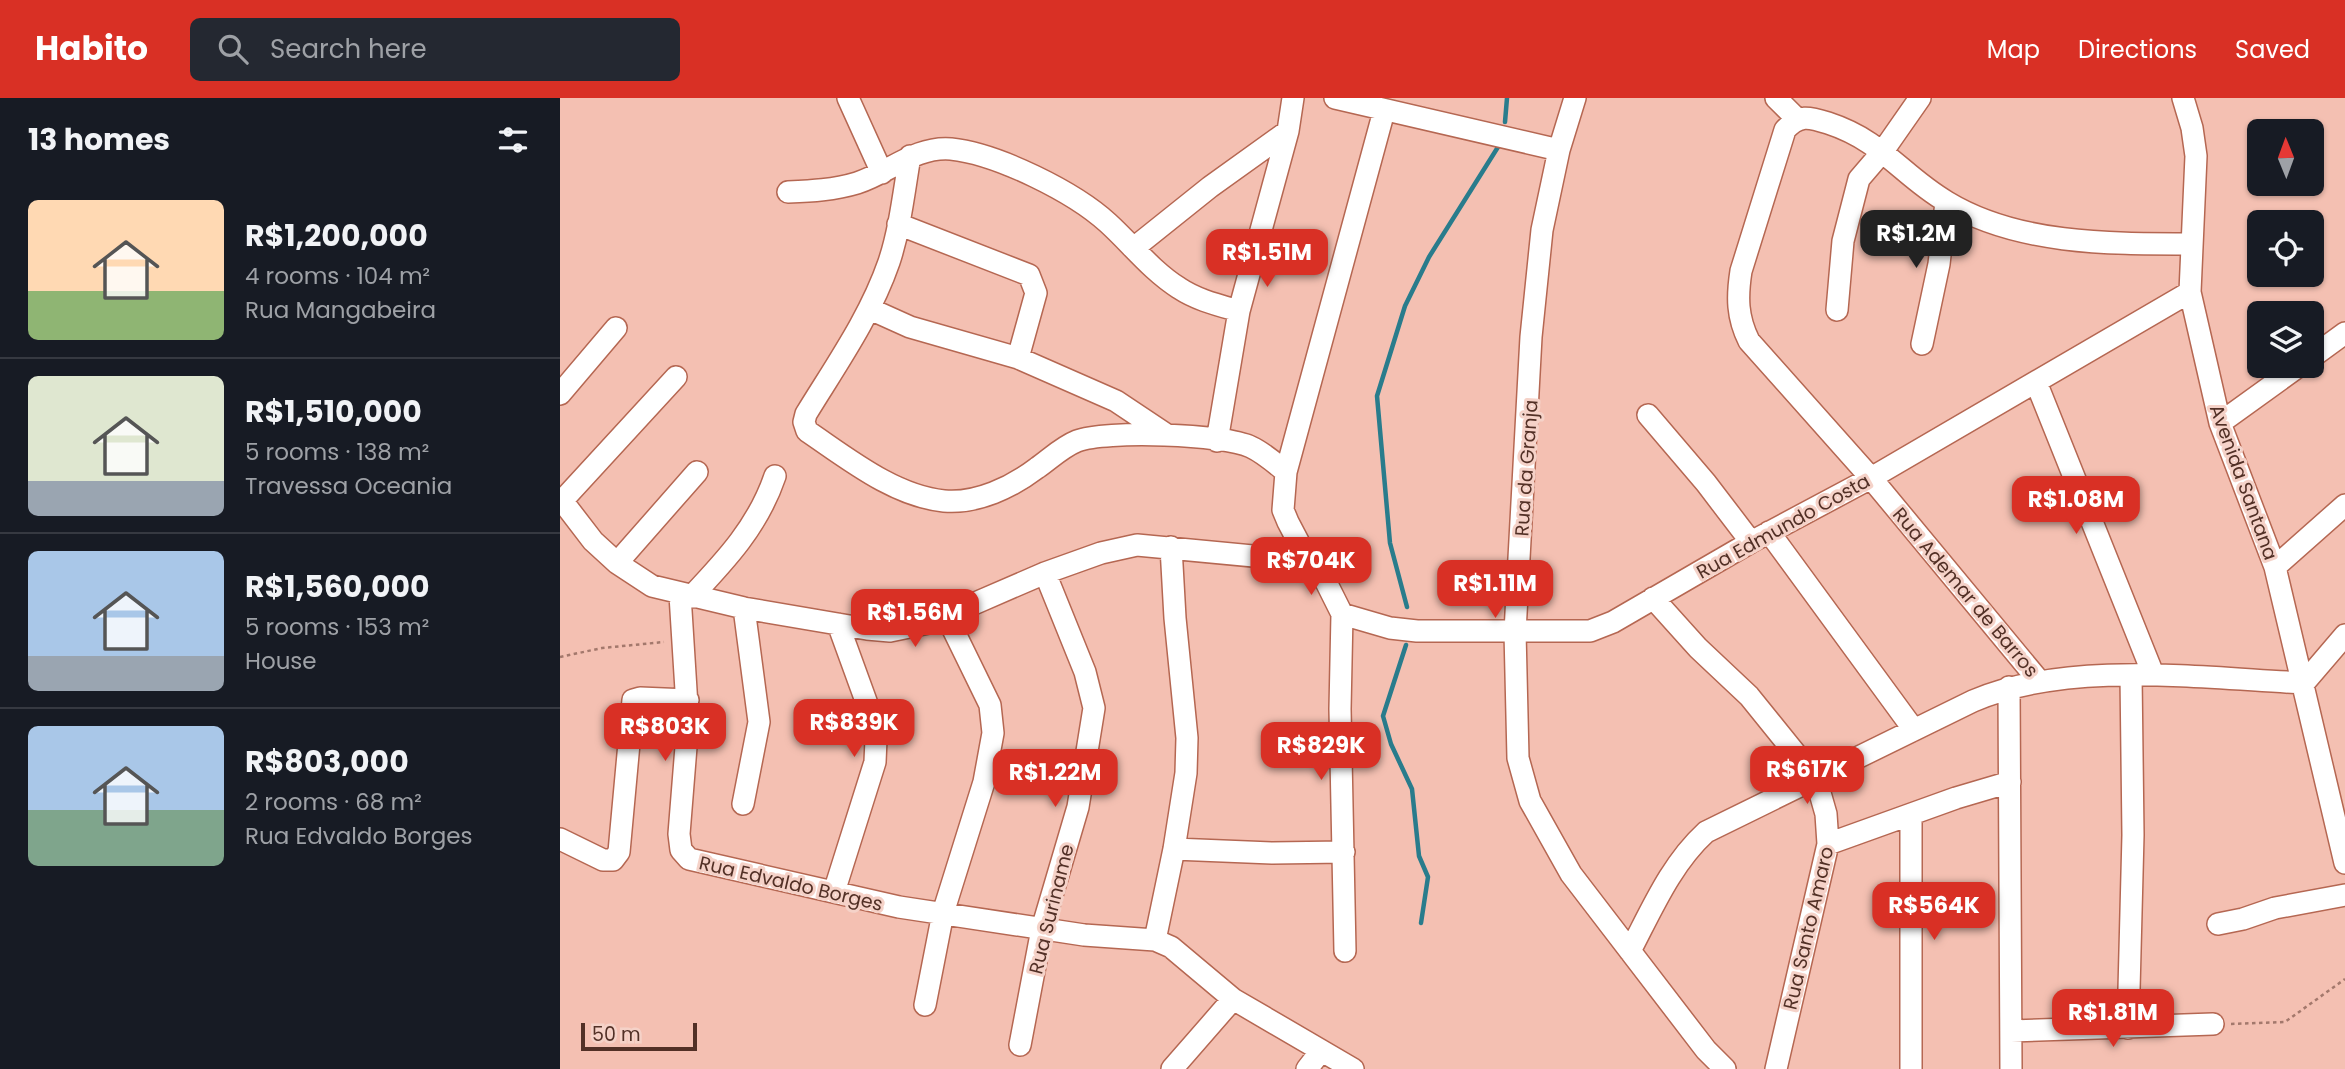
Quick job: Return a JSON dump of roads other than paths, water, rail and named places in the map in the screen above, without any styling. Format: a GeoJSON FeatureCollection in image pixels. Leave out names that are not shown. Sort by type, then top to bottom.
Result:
{"type":"FeatureCollection","features":[{"type":"Feature","properties":{"kind":"street"},"geometry":{"type":"LineString","coordinates":[[848,98],[882,173]]}},
{"type":"Feature","properties":{"kind":"street"},"geometry":{"type":"LineString","coordinates":[[1217,441],[1239,311],[1288,131],[1293,98]]}},
{"type":"Feature","properties":{"kind":"street"},"geometry":{"type":"LineString","coordinates":[[1335,98],[1559,150]]}},
{"type":"Feature","properties":{"kind":"street","name":"Rua da Granja"},"geometry":{"type":"LineString","coordinates":[[1575,98],[1559,150],[1542,230],[1531,337],[1515,632],[1518,758],[1530,801],[1571,874],[1706,1050],[1725,1069]]}},
{"type":"Feature","properties":{"kind":"street"},"geometry":{"type":"LineString","coordinates":[[1776,98],[1797,118],[1808,117],[1854,132],[1883,151],[1947,202],[2004,225],[2083,242],[2192,243]]}},
{"type":"Feature","properties":{"kind":"street"},"geometry":{"type":"LineString","coordinates":[[1837,310],[1843,241],[1859,179],[1883,151],[1920,98]]}},
{"type":"Feature","properties":{"kind":"street","name":"Avenida Santana"},"geometry":{"type":"LineString","coordinates":[[2183,98],[2192,128],[2196,156],[2190,292],[2220,423],[2275,567],[2304,683],[2338,796],[2345,863]]}},
{"type":"Feature","properties":{"kind":"street"},"geometry":{"type":"LineString","coordinates":[[1345,951],[1340,709],[1342,614],[1316,562],[1291,531],[1283,510],[1286,472],[1384,111]]}},
{"type":"Feature","properties":{"kind":"street","name":"Rua Ademar de Barros"},"geometry":{"type":"LineString","coordinates":[[1797,118],[1786,130],[1741,271],[1737,294],[1741,326],[1749,341],[1871,478],[2040,682]]}},
{"type":"Feature","properties":{"kind":"street"},"geometry":{"type":"LineString","coordinates":[[1135,247],[1210,187],[1288,131]]}},
{"type":"Feature","properties":{"kind":"street"},"geometry":{"type":"LineString","coordinates":[[788,192],[841,187],[882,173],[910,156],[951,149],[1000,163],[1073,196],[1135,247],[1167,280],[1182,290],[1239,311]]}},
{"type":"Feature","properties":{"kind":"street"},"geometry":{"type":"LineString","coordinates":[[910,156],[890,259],[870,309],[806,414],[804,422],[807,431],[868,471],[908,491],[946,502],[985,495],[1017,482],[1076,442],[1112,434],[1167,435],[1251,446],[1286,472]]}},
{"type":"Feature","properties":{"kind":"street"},"geometry":{"type":"LineString","coordinates":[[1922,344],[1947,202]]}},
{"type":"Feature","properties":{"kind":"street"},"geometry":{"type":"LineString","coordinates":[[898,224],[1029,275],[1036,293],[1018,358]]}},
{"type":"Feature","properties":{"kind":"street","name":"Rua Edmundo Costa"},"geometry":{"type":"LineString","coordinates":[[1342,614],[1402,629],[1590,631],[1630,614],[1760,537],[1871,478],[2190,292]]}},
{"type":"Feature","properties":{"kind":"street"},"geometry":{"type":"LineString","coordinates":[[870,309],[910,327],[1018,358],[1116,401],[1167,435]]}},
{"type":"Feature","properties":{"kind":"street"},"geometry":{"type":"LineString","coordinates":[[560,394],[616,328]]}},
{"type":"Feature","properties":{"kind":"street"},"geometry":{"type":"LineString","coordinates":[[2324,348],[2345,333]]}},
{"type":"Feature","properties":{"kind":"street"},"geometry":{"type":"LineString","coordinates":[[676,377],[561,500],[593,541],[617,563],[652,586],[686,596],[890,631],[948,619],[1045,573],[1137,545],[1316,562]]}},
{"type":"Feature","properties":{"kind":"street"},"geometry":{"type":"LineString","coordinates":[[2220,423],[2282,378]]}},
{"type":"Feature","properties":{"kind":"street"},"geometry":{"type":"LineString","coordinates":[[2036,382],[2153,674]]}},
{"type":"Feature","properties":{"kind":"street"},"geometry":{"type":"LineString","coordinates":[[1648,415],[1706,483],[1760,537],[1914,730]]}},
{"type":"Feature","properties":{"kind":"street"},"geometry":{"type":"LineString","coordinates":[[617,563],[697,472]]}},
{"type":"Feature","properties":{"kind":"street"},"geometry":{"type":"LineString","coordinates":[[686,596],[750,530],[775,476]]}},
{"type":"Feature","properties":{"kind":"street"},"geometry":{"type":"LineString","coordinates":[[2275,567],[2345,505]]}},
{"type":"Feature","properties":{"kind":"street"},"geometry":{"type":"LineString","coordinates":[[1171,547],[1187,738],[1186,773],[1155,940],[1171,947],[1233,999],[1353,1069]]}},
{"type":"Feature","properties":{"kind":"street","name":"Rua Suriname"},"geometry":{"type":"LineString","coordinates":[[1020,1045],[1042,929],[1078,807],[1094,708],[1085,672],[1045,573]]}},
{"type":"Feature","properties":{"kind":"street","name":"Rua Edvaldo Borges"},"geometry":{"type":"LineString","coordinates":[[686,596],[684,642],[688,700],[685,788],[679,835],[684,856],[834,892],[943,913],[1042,929],[1155,940]]}},
{"type":"Feature","properties":{"kind":"street","name":"Rua Santo Amaro"},"geometry":{"type":"LineString","coordinates":[[1653,598],[1698,648],[1749,696],[1816,779],[1826,814],[1829,844],[1776,1069]]}},
{"type":"Feature","properties":{"kind":"street"},"geometry":{"type":"LineString","coordinates":[[743,804],[759,722],[744,608]]}},
{"type":"Feature","properties":{"kind":"street"},"geometry":{"type":"LineString","coordinates":[[925,1006],[943,913],[984,782],[993,722],[990,705],[948,619]]}},
{"type":"Feature","properties":{"kind":"street"},"geometry":{"type":"LineString","coordinates":[[834,892],[875,762],[876,740],[869,710],[838,624]]}},
{"type":"Feature","properties":{"kind":"street"},"geometry":{"type":"LineString","coordinates":[[1630,951],[1674,869],[1690,846],[1726,821],[2008,687],[2040,682],[2153,674],[2304,683],[2345,635]]}},
{"type":"Feature","properties":{"kind":"street"},"geometry":{"type":"LineString","coordinates":[[2128,1028],[2133,835],[2132,676]]}},
{"type":"Feature","properties":{"kind":"street","name":"Rua Ademar de Barros"},"geometry":{"type":"LineString","coordinates":[[2008,687],[2011,1069]]}},
{"type":"Feature","properties":{"kind":"street"},"geometry":{"type":"LineString","coordinates":[[560,839],[603,860],[612,860],[619,852],[633,700],[688,700]]}},
{"type":"Feature","properties":{"kind":"street"},"geometry":{"type":"LineString","coordinates":[[1829,844],[2010,782]]}},
{"type":"Feature","properties":{"kind":"street"},"geometry":{"type":"LineString","coordinates":[[1911,815],[1911,1069]]}},
{"type":"Feature","properties":{"kind":"street"},"geometry":{"type":"LineString","coordinates":[[1174,849],[1272,853],[1344,852]]}},
{"type":"Feature","properties":{"kind":"street"},"geometry":{"type":"LineString","coordinates":[[2218,924],[2276,908],[2345,895]]}},
{"type":"Feature","properties":{"kind":"street"},"geometry":{"type":"LineString","coordinates":[[1172,1069],[1233,999]]}},
{"type":"Feature","properties":{"kind":"street"},"geometry":{"type":"LineString","coordinates":[[2011,1031],[2213,1024]]}},
{"type":"Feature","properties":{"kind":"street"},"geometry":{"type":"LineString","coordinates":[[1307,1069],[1321,1051]]}},
{"type":"Feature","properties":{"kind":"waterway"},"geometry":{"type":"LineString","coordinates":[[1505,122],[1507,98]]}},
{"type":"Feature","properties":{"kind":"waterway"},"geometry":{"type":"LineString","coordinates":[[1407,607],[1390,543],[1377,396],[1405,306],[1429,257],[1498,147]]}},
{"type":"Feature","properties":{"kind":"waterway"},"geometry":{"type":"LineString","coordinates":[[1406,645],[1383,716],[1391,744],[1412,789],[1419,856],[1428,877],[1421,923]]}}]}
